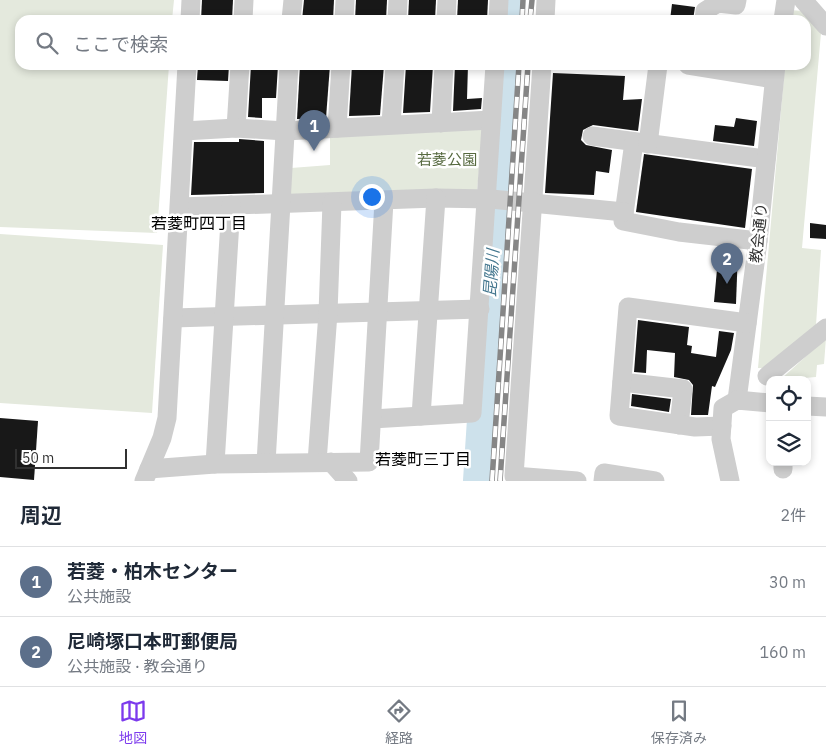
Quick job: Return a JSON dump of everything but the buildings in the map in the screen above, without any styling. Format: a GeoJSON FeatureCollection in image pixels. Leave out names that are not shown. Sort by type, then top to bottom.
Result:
{"type":"FeatureCollection","features":[{"type":"Feature","properties":{"kind":"street"},"geometry":{"type":"LineString","coordinates":[[190,15],[191,0]]}},
{"type":"Feature","properties":{"kind":"street"},"geometry":{"type":"LineString","coordinates":[[243,15],[244,0]]}},
{"type":"Feature","properties":{"kind":"street"},"geometry":{"type":"LineString","coordinates":[[291,15],[292,0]]}},
{"type":"Feature","properties":{"kind":"street"},"geometry":{"type":"LineString","coordinates":[[344,15],[345,0]]}},
{"type":"Feature","properties":{"kind":"street"},"geometry":{"type":"LineString","coordinates":[[397,15],[398,0]]}},
{"type":"Feature","properties":{"kind":"street"},"geometry":{"type":"LineString","coordinates":[[446,15],[447,0]]}},
{"type":"Feature","properties":{"kind":"street"},"geometry":{"type":"LineString","coordinates":[[498,15],[499,0]]}},
{"type":"Feature","properties":{"kind":"street"},"geometry":{"type":"LineString","coordinates":[[545,15],[546,0]]}},
{"type":"Feature","properties":{"kind":"street"},"geometry":{"type":"LineString","coordinates":[[704,15],[704,11],[718,3],[736,5],[737,0]]}},
{"type":"Feature","properties":{"kind":"street"},"geometry":{"type":"LineString","coordinates":[[784,15],[786,0]]}},
{"type":"Feature","properties":{"kind":"street"},"geometry":{"type":"LineString","coordinates":[[803,0],[826,26]]}},
{"type":"Feature","properties":{"kind":"street"},"geometry":{"type":"LineString","coordinates":[[147,475],[162,438],[166,418],[188,70]]}},
{"type":"Feature","properties":{"kind":"street"},"geometry":{"type":"LineString","coordinates":[[236,128],[240,70]]}},
{"type":"Feature","properties":{"kind":"street"},"geometry":{"type":"LineString","coordinates":[[266,463],[289,70]]}},
{"type":"Feature","properties":{"kind":"street"},"geometry":{"type":"LineString","coordinates":[[337,128],[341,70]]}},
{"type":"Feature","properties":{"kind":"street"},"geometry":{"type":"LineString","coordinates":[[391,124],[394,70]]}},
{"type":"Feature","properties":{"kind":"street"},"geometry":{"type":"LineString","coordinates":[[441,123],[444,70]]}},
{"type":"Feature","properties":{"kind":"street"},"geometry":{"type":"LineString","coordinates":[[372,420],[472,413],[480,309],[493,199],[491,120],[495,70]]}},
{"type":"Feature","properties":{"kind":"street"},"geometry":{"type":"LineString","coordinates":[[542,70],[514,476],[577,481]]}},
{"type":"Feature","properties":{"kind":"street"},"geometry":{"type":"LineString","coordinates":[[657,70],[623,221],[679,232],[758,241]]}},
{"type":"Feature","properties":{"kind":"street"},"geometry":{"type":"LineString","coordinates":[[748,70],[775,72]]}},
{"type":"Feature","properties":{"kind":"street","name":"教会通り"},"geometry":{"type":"LineString","coordinates":[[737,400],[758,241],[775,72]]}},
{"type":"Feature","properties":{"kind":"street"},"geometry":{"type":"LineString","coordinates":[[184,131],[236,128],[285,131],[491,120]]}},
{"type":"Feature","properties":{"kind":"street"},"geometry":{"type":"LineString","coordinates":[[592,136],[766,158]]}},
{"type":"Feature","properties":{"kind":"street"},"geometry":{"type":"LineString","coordinates":[[180,207],[436,198],[493,199],[624,212]]}},
{"type":"Feature","properties":{"kind":"street"},"geometry":{"type":"LineString","coordinates":[[421,416],[436,198]]}},
{"type":"Feature","properties":{"kind":"street"},"geometry":{"type":"LineString","coordinates":[[147,475],[215,464],[369,462],[384,201]]}},
{"type":"Feature","properties":{"kind":"street"},"geometry":{"type":"LineString","coordinates":[[324,462],[332,203]]}},
{"type":"Feature","properties":{"kind":"street"},"geometry":{"type":"LineString","coordinates":[[215,464],[231,205]]}},
{"type":"Feature","properties":{"kind":"street"},"geometry":{"type":"LineString","coordinates":[[722,426],[694,427],[619,416],[628,307],[747,323]]}},
{"type":"Feature","properties":{"kind":"street"},"geometry":{"type":"LineString","coordinates":[[173,318],[480,309]]}},
{"type":"Feature","properties":{"kind":"street"},"geometry":{"type":"LineString","coordinates":[[767,376],[826,328]]}},
{"type":"Feature","properties":{"kind":"street"},"geometry":{"type":"LineString","coordinates":[[622,382],[683,389],[679,425]]}},
{"type":"Feature","properties":{"kind":"street"},"geometry":{"type":"LineString","coordinates":[[730,481],[720,438],[723,408],[737,400],[766,403]]}},
{"type":"Feature","properties":{"kind":"street"},"geometry":{"type":"LineString","coordinates":[[811,406],[826,407]]}},
{"type":"Feature","properties":{"kind":"street"},"geometry":{"type":"LineString","coordinates":[[324,462],[348,481]]}},
{"type":"Feature","properties":{"kind":"street"},"geometry":{"type":"LineString","coordinates":[[603,481],[604,473],[655,481]]}},
{"type":"Feature","properties":{"kind":"green space"},"geometry":{"type":"Polygon","coordinates":[[[0,0],[174,0],[172,15],[15,15],[15,70],[169,70],[157,233],[0,227],[0,0]]]}},
{"type":"Feature","properties":{"kind":"green space"},"geometry":{"type":"Polygon","coordinates":[[[790,10],[803,11],[806,15],[790,15],[790,10]]]}},
{"type":"Feature","properties":{"kind":"green space"},"geometry":{"type":"Polygon","coordinates":[[[811,21],[821,33],[802,248],[821,250],[816,325],[765,368],[758,368],[785,70],[811,70],[811,21]]]}},
{"type":"Feature","properties":{"kind":"green space","name":"若菱公園"},"geometry":{"type":"Polygon","coordinates":[[[483,125],[477,192],[291,198],[291,168],[330,165],[330,132],[483,125]]]}},
{"type":"Feature","properties":{"kind":"green space"},"geometry":{"type":"Polygon","coordinates":[[[0,234],[163,245],[152,413],[0,403],[0,234]]]}},
{"type":"Feature","properties":{"kind":"green space"},"geometry":{"type":"Polygon","coordinates":[[[826,338],[824,364],[817,365],[816,377],[784,376],[826,338]]]}},
{"type":"Feature","properties":{"kind":"waterway","name":"昆陽川"},"geometry":{"type":"LineString","coordinates":[[508,15],[509,0]]}},
{"type":"Feature","properties":{"kind":"waterway","name":"昆陽川"},"geometry":{"type":"LineString","coordinates":[[477,481],[504,70]]}},
{"type":"Feature","properties":{"kind":"railway"},"geometry":{"type":"LineString","coordinates":[[522,15],[523,0]]}},
{"type":"Feature","properties":{"kind":"railway"},"geometry":{"type":"LineString","coordinates":[[530,15],[532,0]]}},
{"type":"Feature","properties":{"kind":"railway"},"geometry":{"type":"LineString","coordinates":[[492,481],[519,70]]}},
{"type":"Feature","properties":{"kind":"railway"},"geometry":{"type":"LineString","coordinates":[[500,481],[528,70]]}},
{"type":"Feature","properties":{"kind":"place","name":"若菱・柏木センター"},"geometry":{"type":"Point","coordinates":[314,151]}},
{"type":"Feature","properties":{"kind":"place","name":"尼崎塚口本町郵便局"},"geometry":{"type":"Point","coordinates":[727,284]}},
{"type":"Feature","properties":{"kind":"district","name":"若菱町四丁目"},"geometry":{"type":"Point","coordinates":[199,223]}},
{"type":"Feature","properties":{"kind":"district","name":"若菱町三丁目"},"geometry":{"type":"Point","coordinates":[423,459]}}]}
